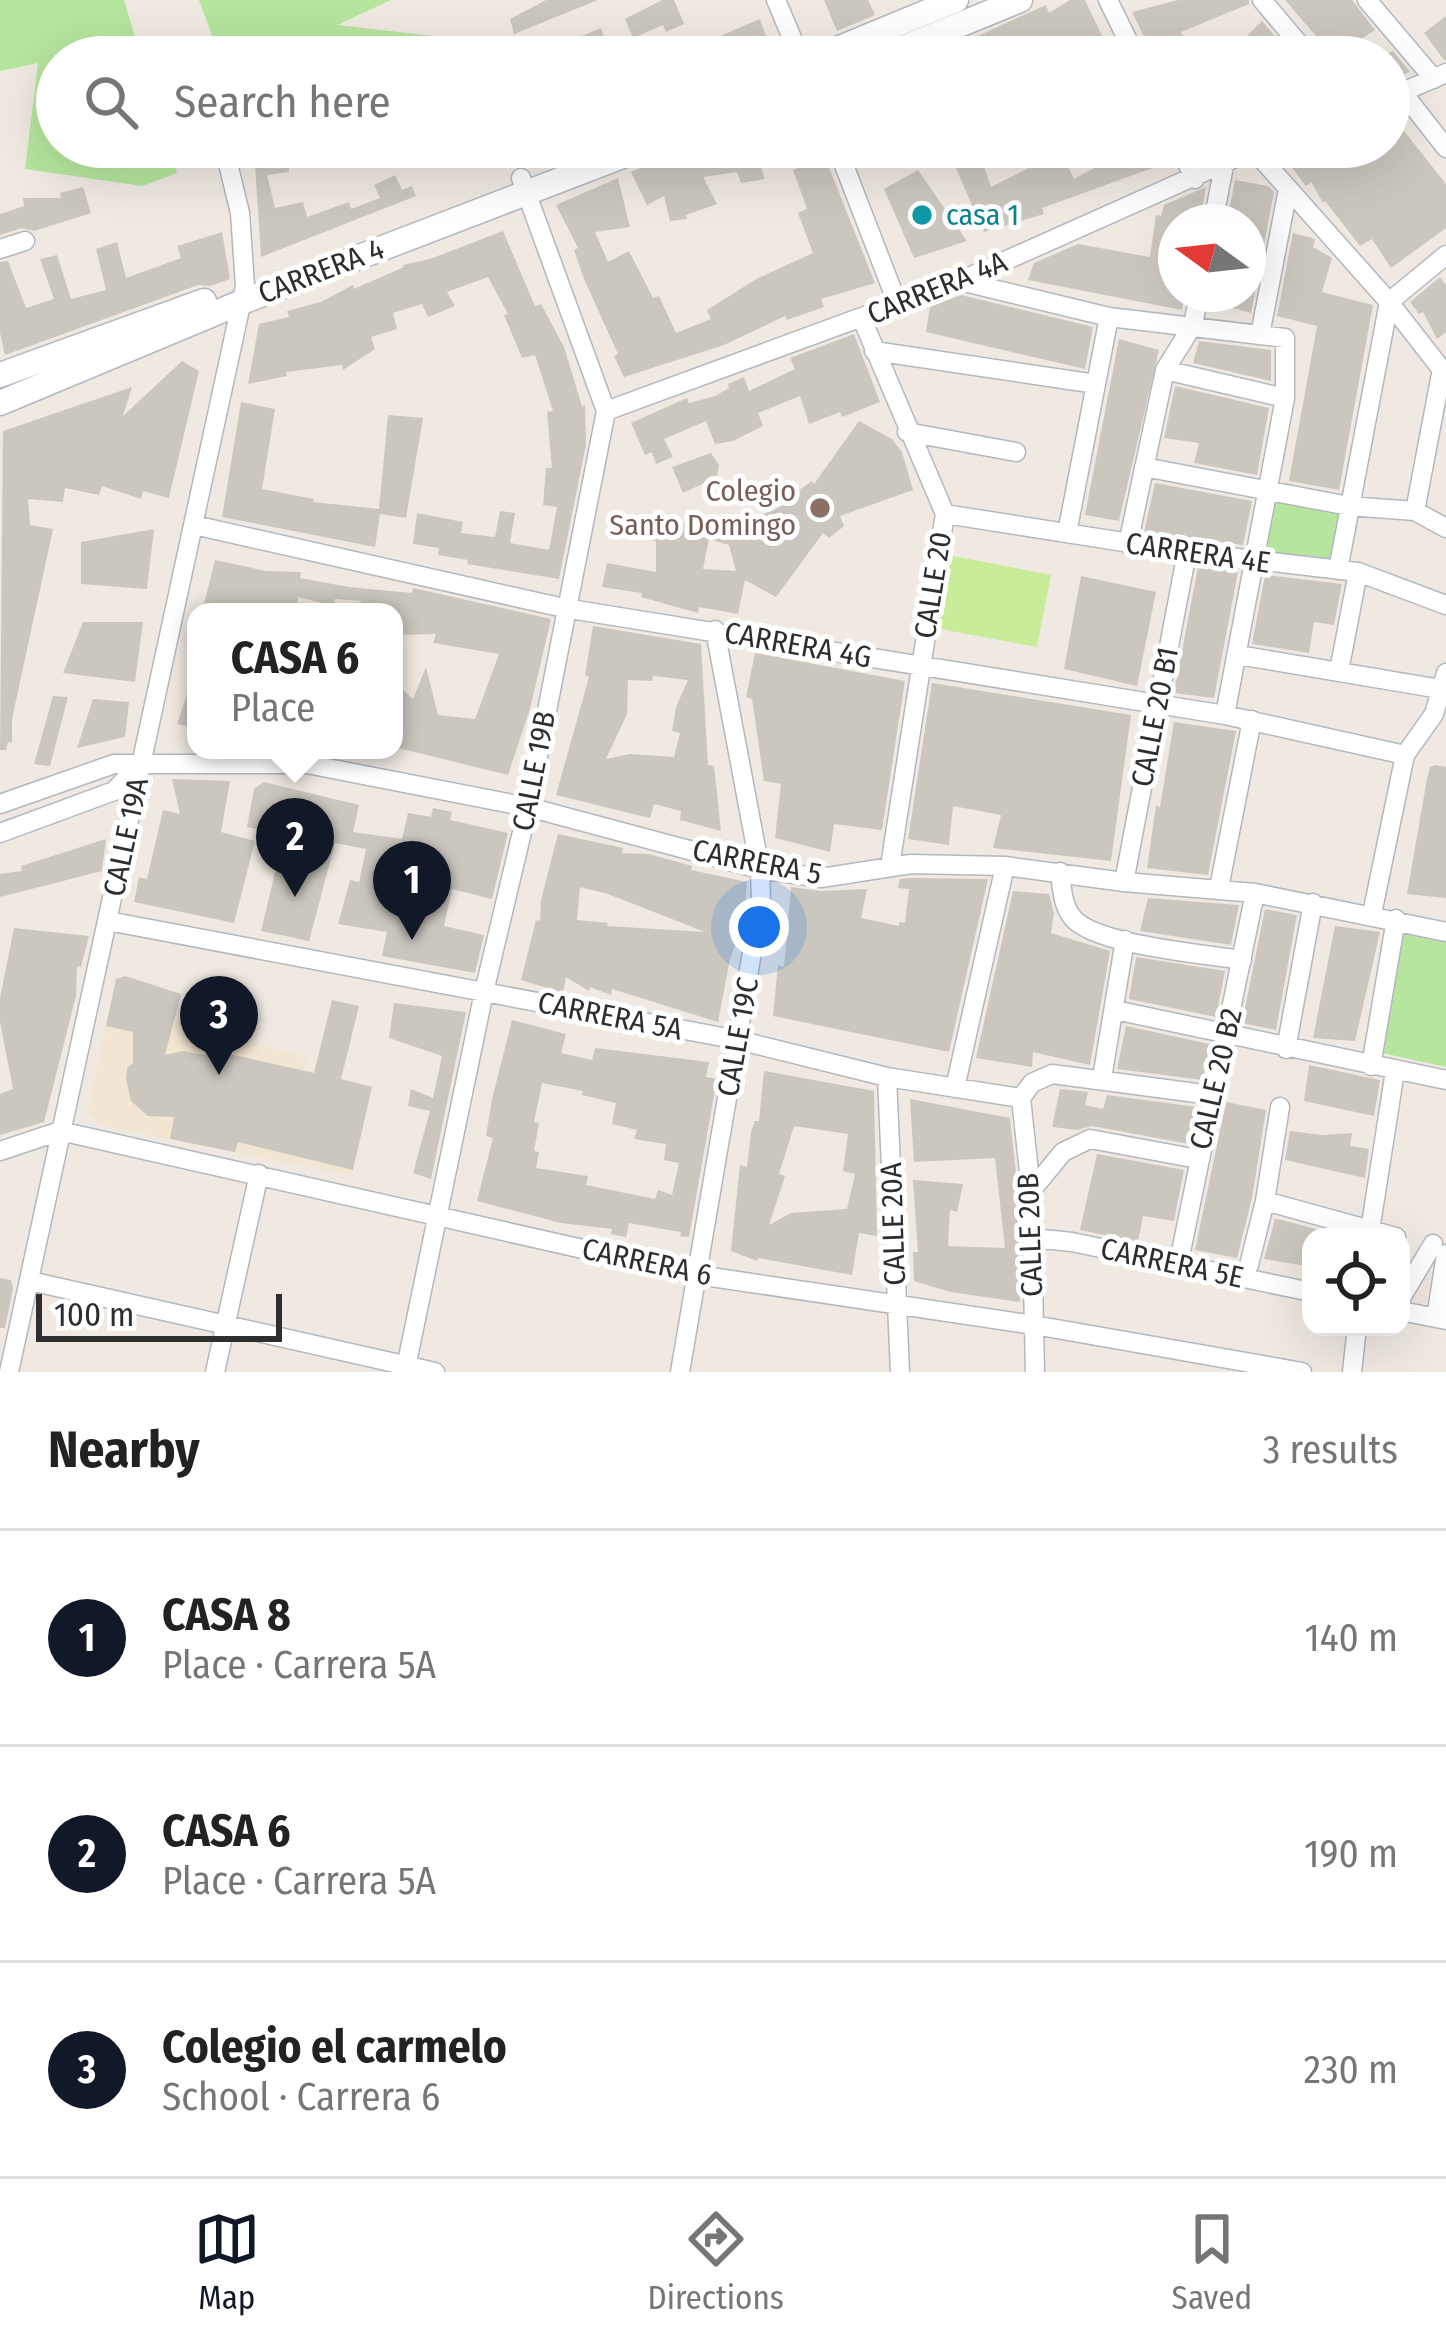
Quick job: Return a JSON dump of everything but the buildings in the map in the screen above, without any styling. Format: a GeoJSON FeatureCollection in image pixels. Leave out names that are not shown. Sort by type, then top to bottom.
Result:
{"type":"FeatureCollection","features":[{"type":"Feature","properties":{"kind":"main road"},"geometry":{"type":"LineString","coordinates":[[869,36],[956,0]]}},
{"type":"Feature","properties":{"kind":"main road"},"geometry":{"type":"LineString","coordinates":[[932,36],[1020,0]]}},
{"type":"Feature","properties":{"kind":"main road","name":"CARRERA 4"},"geometry":{"type":"LineString","coordinates":[[524,185],[557,168]]}},
{"type":"Feature","properties":{"kind":"main road","name":"CARRERA 4"},"geometry":{"type":"LineString","coordinates":[[0,403],[244,294],[579,168]]}},
{"type":"Feature","properties":{"kind":"main road","name":"CARRERA 4"},"geometry":{"type":"LineString","coordinates":[[0,375],[244,294]]}},
{"type":"Feature","properties":{"kind":"street"},"geometry":{"type":"LineString","coordinates":[[776,0],[791,36]]}},
{"type":"Feature","properties":{"kind":"street"},"geometry":{"type":"LineString","coordinates":[[1108,0],[1126,36]]}},
{"type":"Feature","properties":{"kind":"street"},"geometry":{"type":"LineString","coordinates":[[1262,0],[1292,36]]}},
{"type":"Feature","properties":{"kind":"street"},"geometry":{"type":"LineString","coordinates":[[1367,0],[1402,36]]}},
{"type":"Feature","properties":{"kind":"street"},"geometry":{"type":"LineString","coordinates":[[1410,45],[1440,76],[1410,90]]}},
{"type":"Feature","properties":{"kind":"street"},"geometry":{"type":"LineString","coordinates":[[1410,111],[1446,148]]}},
{"type":"Feature","properties":{"kind":"street","name":"CALLE 19A"},"geometry":{"type":"LineString","coordinates":[[9,1372],[244,294],[240,213],[229,168]]}},
{"type":"Feature","properties":{"kind":"street"},"geometry":{"type":"LineString","coordinates":[[845,168],[898,305]]}},
{"type":"Feature","properties":{"kind":"street"},"geometry":{"type":"LineString","coordinates":[[1190,168],[1195,179]]}},
{"type":"Feature","properties":{"kind":"street","name":"CARRERA 4A"},"geometry":{"type":"LineString","coordinates":[[606,411],[960,281],[1220,168]]}},
{"type":"Feature","properties":{"kind":"street"},"geometry":{"type":"LineString","coordinates":[[1217,204],[1224,168]]}},
{"type":"Feature","properties":{"kind":"street"},"geometry":{"type":"LineString","coordinates":[[1272,168],[1444,372],[1415,511]]}},
{"type":"Feature","properties":{"kind":"street"},"geometry":{"type":"LineString","coordinates":[[524,185],[606,411]]}},
{"type":"Feature","properties":{"kind":"street"},"geometry":{"type":"LineString","coordinates":[[1260,334],[1288,189]]}},
{"type":"Feature","properties":{"kind":"street"},"geometry":{"type":"LineString","coordinates":[[0,249],[25,241]]}},
{"type":"Feature","properties":{"kind":"street"},"geometry":{"type":"LineString","coordinates":[[1340,671],[1349,506],[1389,302],[1446,255]]}},
{"type":"Feature","properties":{"kind":"street"},"geometry":{"type":"LineString","coordinates":[[960,281],[1109,316],[1285,338],[1285,398],[1225,715]]}},
{"type":"Feature","properties":{"kind":"street"},"geometry":{"type":"LineString","coordinates":[[1128,544],[1165,370],[1192,325],[1195,312]]}},
{"type":"Feature","properties":{"kind":"street"},"geometry":{"type":"LineString","coordinates":[[1066,533],[1109,316]]}},
{"type":"Feature","properties":{"kind":"street","name":"CALLE 20"},"geometry":{"type":"LineString","coordinates":[[862,319],[945,514],[890,866]]}},
{"type":"Feature","properties":{"kind":"street"},"geometry":{"type":"LineString","coordinates":[[874,351],[1096,384]]}},
{"type":"Feature","properties":{"kind":"street"},"geometry":{"type":"LineString","coordinates":[[1165,370],[1285,398]]}},
{"type":"Feature","properties":{"kind":"street","name":"CALLE 19B"},"geometry":{"type":"LineString","coordinates":[[405,1369],[528,807],[606,411]]}},
{"type":"Feature","properties":{"kind":"street"},"geometry":{"type":"LineString","coordinates":[[907,432],[1016,452]]}},
{"type":"Feature","properties":{"kind":"street"},"geometry":{"type":"LineString","coordinates":[[1144,467],[1349,506],[1415,511],[1446,528]]}},
{"type":"Feature","properties":{"kind":"street","name":"CARRERA 4E"},"geometry":{"type":"LineString","coordinates":[[945,514],[1128,544],[1348,571],[1446,605]]}},
{"type":"Feature","properties":{"kind":"street","name":"CARRERA 4G"},"geometry":{"type":"LineString","coordinates":[[194,525],[564,608],[1225,715],[1405,755]]}},
{"type":"Feature","properties":{"kind":"street","name":"CALLE 20 B1"},"geometry":{"type":"LineString","coordinates":[[1124,882],[1187,552]]}},
{"type":"Feature","properties":{"kind":"street","name":"CALLE 19C"},"geometry":{"type":"LineString","coordinates":[[680,1372],[761,900],[760,869],[715,630]]}},
{"type":"Feature","properties":{"kind":"street"},"geometry":{"type":"LineString","coordinates":[[1238,655],[1445,684],[1434,714],[1405,755],[1372,914]]}},
{"type":"Feature","properties":{"kind":"street"},"geometry":{"type":"LineString","coordinates":[[1219,888],[1252,720]]}},
{"type":"Feature","properties":{"kind":"street"},"geometry":{"type":"LineString","coordinates":[[0,833],[114,791],[142,762]]}},
{"type":"Feature","properties":{"kind":"street","name":"CARRERA 5"},"geometry":{"type":"LineString","coordinates":[[0,804],[114,764],[308,764],[528,807],[760,869],[821,878],[890,866],[1005,866],[1255,893],[1446,932]]}},
{"type":"Feature","properties":{"kind":"street"},"geometry":{"type":"LineString","coordinates":[[955,1088],[1005,866]]}},
{"type":"Feature","properties":{"kind":"street"},"geometry":{"type":"LineString","coordinates":[[1060,872],[1064,902],[1073,920],[1095,932],[1242,960]]}},
{"type":"Feature","properties":{"kind":"street","name":"CALLE 20 B2"},"geometry":{"type":"LineString","coordinates":[[1178,1266],[1255,893]]}},
{"type":"Feature","properties":{"kind":"street"},"geometry":{"type":"LineString","coordinates":[[1286,1049],[1313,903]]}},
{"type":"Feature","properties":{"kind":"street"},"geometry":{"type":"LineString","coordinates":[[1371,1066],[1396,919]]}},
{"type":"Feature","properties":{"kind":"street","name":"CARRERA 5A"},"geometry":{"type":"LineString","coordinates":[[108,921],[738,1040],[887,1077],[1021,1098]]}},
{"type":"Feature","properties":{"kind":"street"},"geometry":{"type":"LineString","coordinates":[[1102,1078],[1124,940]]}},
{"type":"Feature","properties":{"kind":"street"},"geometry":{"type":"LineString","coordinates":[[1115,1010],[1446,1080]]}},
{"type":"Feature","properties":{"kind":"street"},"geometry":{"type":"LineString","coordinates":[[1370,1228],[1394,1071]]}},
{"type":"Feature","properties":{"kind":"street"},"geometry":{"type":"LineString","coordinates":[[1021,1098],[1032,1083],[1052,1074],[1211,1095]]}},
{"type":"Feature","properties":{"kind":"street","name":"CALLE 20A"},"geometry":{"type":"LineString","coordinates":[[887,1077],[900,1372]]}},
{"type":"Feature","properties":{"kind":"street","name":"CALLE 20B"},"geometry":{"type":"LineString","coordinates":[[1021,1098],[1031,1191],[1035,1372]]}},
{"type":"Feature","properties":{"kind":"street"},"geometry":{"type":"LineString","coordinates":[[1249,1265],[1280,1107]]}},
{"type":"Feature","properties":{"kind":"street","name":"CARRERA 6"},"geometry":{"type":"LineString","coordinates":[[0,1151],[60,1132],[698,1275],[1034,1324],[1302,1372]]}},
{"type":"Feature","properties":{"kind":"street"},"geometry":{"type":"LineString","coordinates":[[1031,1191],[1063,1153],[1090,1139],[1198,1159]]}},
{"type":"Feature","properties":{"kind":"street"},"geometry":{"type":"LineString","coordinates":[[215,1372],[259,1174]]}},
{"type":"Feature","properties":{"kind":"street"},"geometry":{"type":"LineString","coordinates":[[1265,1201],[1350,1228]]}},
{"type":"Feature","properties":{"kind":"street","name":"CARRERA 5E"},"geometry":{"type":"LineString","coordinates":[[1032,1238],[1072,1242],[1302,1290]]}},
{"type":"Feature","properties":{"kind":"street"},"geometry":{"type":"LineString","coordinates":[[1410,1241],[1442,1248]]}},
{"type":"Feature","properties":{"kind":"street"},"geometry":{"type":"LineString","coordinates":[[1410,1287],[1442,1248]]}},
{"type":"Feature","properties":{"kind":"street"},"geometry":{"type":"LineString","coordinates":[[1410,1313],[1441,1319],[1442,1248]]}},
{"type":"Feature","properties":{"kind":"street"},"geometry":{"type":"LineString","coordinates":[[30,1281],[405,1369],[435,1372]]}},
{"type":"Feature","properties":{"kind":"street"},"geometry":{"type":"LineString","coordinates":[[1352,1372],[1357,1336]]}},
{"type":"Feature","properties":{"kind":"street"},"geometry":{"type":"LineString","coordinates":[[1177,1372],[1179,1350]]}},
{"type":"Feature","properties":{"kind":"shaded area"},"geometry":{"type":"Polygon","coordinates":[[[125,976],[181,994],[176,1019],[307,1058],[304,1069],[314,1072],[332,1000],[359,1006],[341,1079],[372,1087],[352,1176],[104,1126],[88,1112],[116,979],[125,976]]]}},
{"type":"Feature","properties":{"kind":"green space"},"geometry":{"type":"Polygon","coordinates":[[[0,0],[124,0],[135,36],[36,36],[36,63],[0,71],[0,0]]]}},
{"type":"Feature","properties":{"kind":"green space"},"geometry":{"type":"Polygon","coordinates":[[[199,0],[391,0],[337,25],[434,36],[212,36],[199,0]]]}},
{"type":"Feature","properties":{"kind":"green space"},"geometry":{"type":"Polygon","coordinates":[[[36,79],[36,168],[175,168],[177,173],[142,186],[25,169],[36,79]]]}},
{"type":"Feature","properties":{"kind":"green space"},"geometry":{"type":"Polygon","coordinates":[[[1273,496],[1344,509],[1333,561],[1263,552],[1273,496]]]}},
{"type":"Feature","properties":{"kind":"green space"},"geometry":{"type":"Polygon","coordinates":[[[948,555],[1051,575],[1037,647],[934,628],[948,555]]]}},
{"type":"Feature","properties":{"kind":"green space"},"geometry":{"type":"Polygon","coordinates":[[[1399,927],[1446,938],[1446,1067],[1382,1053],[1399,927]]]}},
{"type":"Feature","properties":{"kind":"place","name":"casa 1"},"geometry":{"type":"Point","coordinates":[922,215]}},
{"type":"Feature","properties":{"kind":"place","name":"Colegio Santo Domingo"},"geometry":{"type":"Point","coordinates":[820,508]}},
{"type":"Feature","properties":{"kind":"place","name":"CASA 6"},"geometry":{"type":"Point","coordinates":[295,897]}},
{"type":"Feature","properties":{"kind":"place","name":"CASA 8"},"geometry":{"type":"Point","coordinates":[412,940]}},
{"type":"Feature","properties":{"kind":"place","name":"Colegio el carmelo"},"geometry":{"type":"Point","coordinates":[219,1075]}}]}
